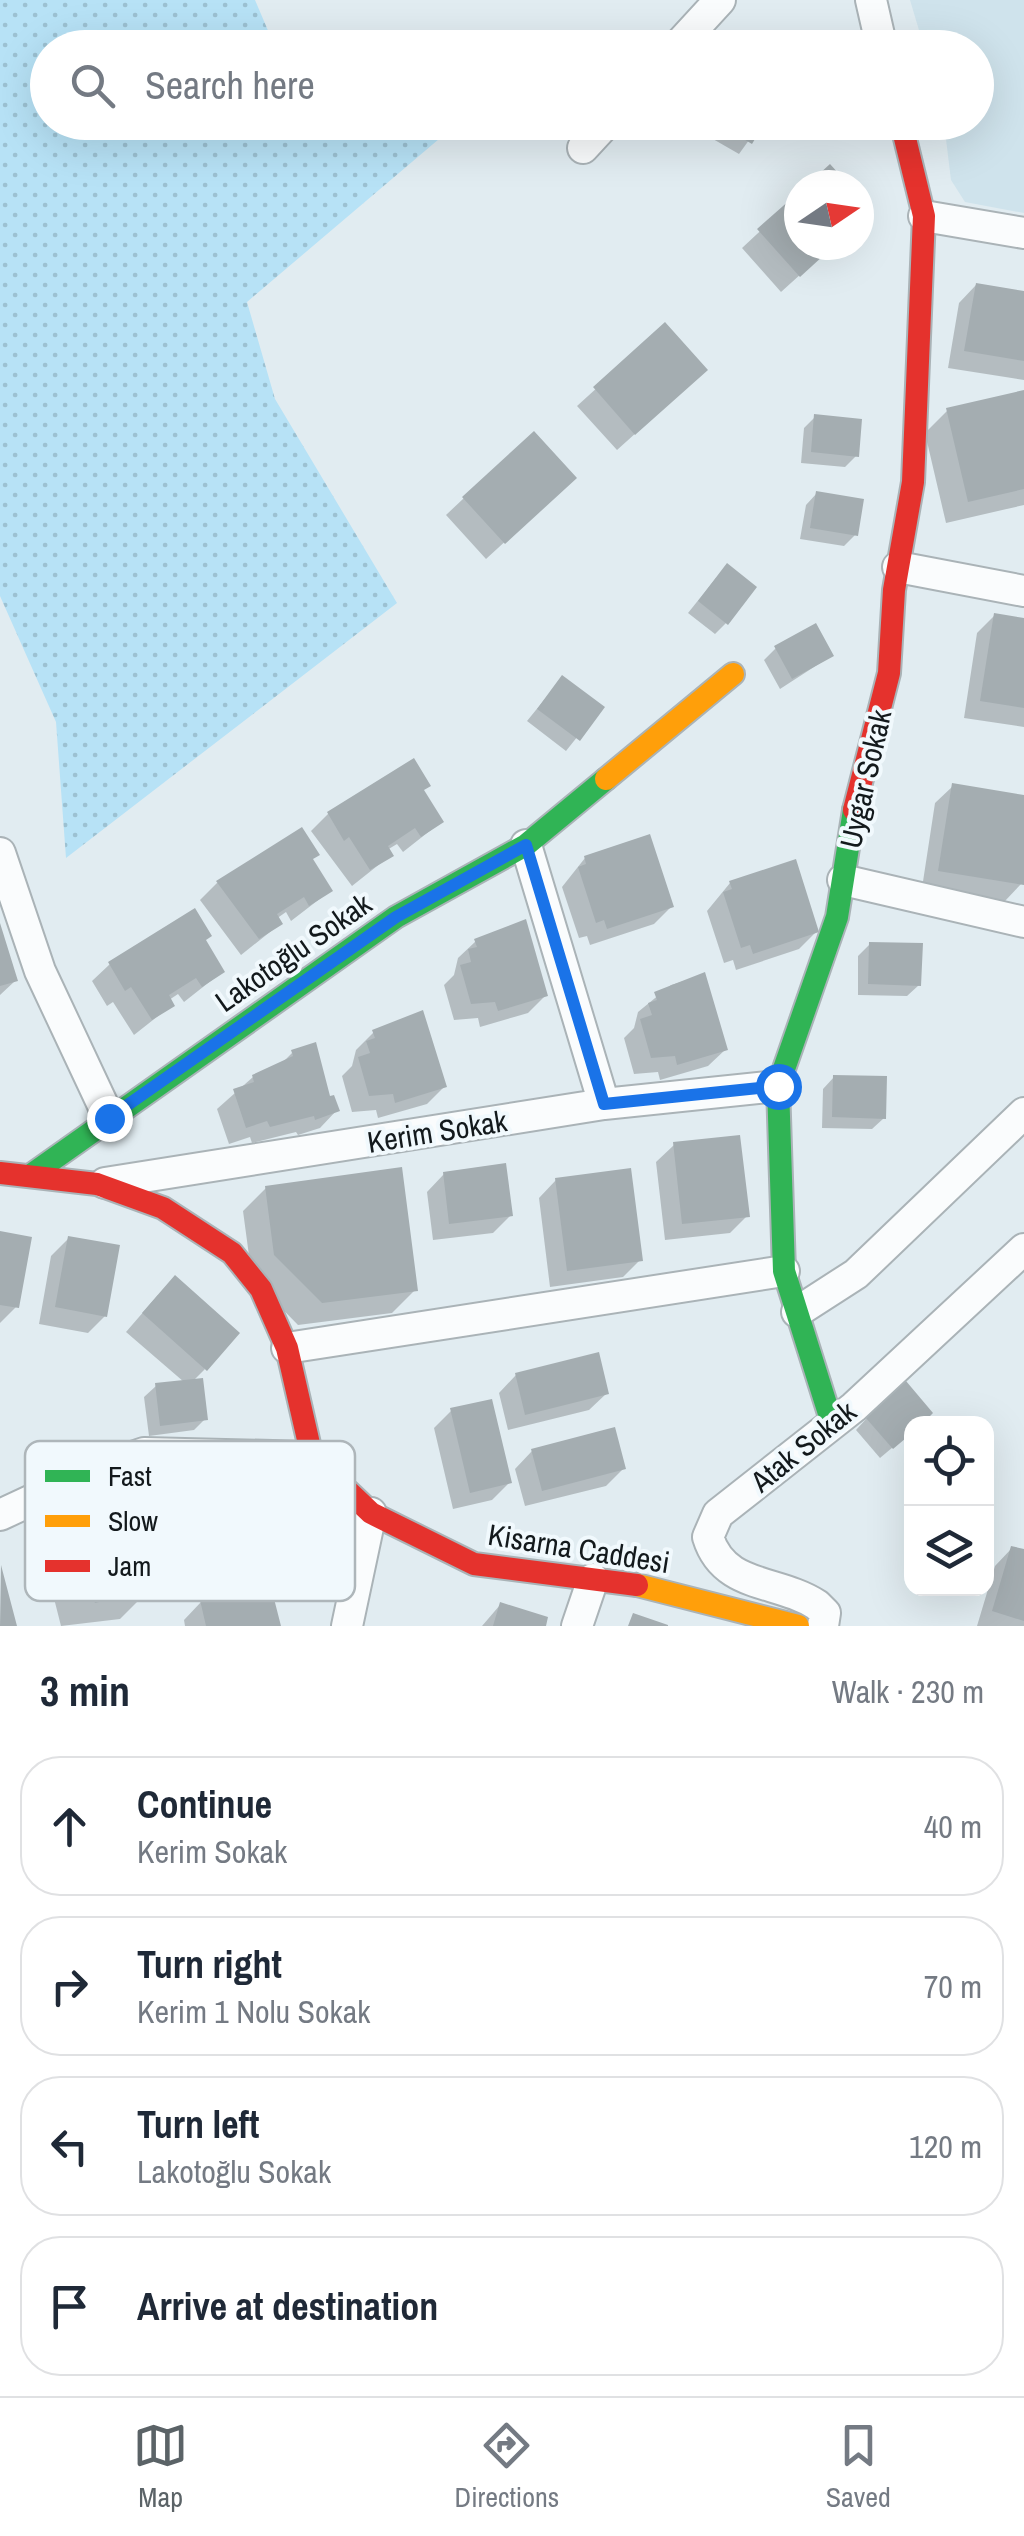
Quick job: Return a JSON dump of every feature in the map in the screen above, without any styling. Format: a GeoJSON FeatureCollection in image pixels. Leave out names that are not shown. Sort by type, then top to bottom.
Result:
{"type":"FeatureCollection","features":[{"type":"Feature","properties":{"kind":"street"},"geometry":{"type":"LineString","coordinates":[[692,30],[720,0]]}},
{"type":"Feature","properties":{"kind":"street"},"geometry":{"type":"LineString","coordinates":[[871,0],[878,30]]}},
{"type":"Feature","properties":{"kind":"street"},"geometry":{"type":"LineString","coordinates":[[583,148],[590,140]]}},
{"type":"Feature","properties":{"kind":"street","name":"Uygar Sokak"},"geometry":{"type":"LineString","coordinates":[[832,1423],[784,1271],[778,1086],[837,917],[856,800],[889,673],[898,566],[914,462],[924,216],[905,140]]}},
{"type":"Feature","properties":{"kind":"street"},"geometry":{"type":"LineString","coordinates":[[924,216],[1024,233]]}},
{"type":"Feature","properties":{"kind":"street"},"geometry":{"type":"LineString","coordinates":[[898,566],[1024,591]]}},
{"type":"Feature","properties":{"kind":"street","name":"Lakotoğlu Sokak"},"geometry":{"type":"LineString","coordinates":[[31,1175],[396,917],[526,845],[734,674]]}},
{"type":"Feature","properties":{"kind":"street"},"geometry":{"type":"LineString","coordinates":[[526,845],[604,1104]]}},
{"type":"Feature","properties":{"kind":"street"},"geometry":{"type":"LineString","coordinates":[[0,853],[40,971],[109,1118]]}},
{"type":"Feature","properties":{"kind":"street"},"geometry":{"type":"LineString","coordinates":[[843,880],[1024,922]]}},
{"type":"Feature","properties":{"kind":"street","name":"Kerim Sokak"},"geometry":{"type":"LineString","coordinates":[[97,1184],[604,1104],[778,1086]]}},
{"type":"Feature","properties":{"kind":"street"},"geometry":{"type":"LineString","coordinates":[[797,1312],[856,1274],[1024,1112]]}},
{"type":"Feature","properties":{"kind":"street"},"geometry":{"type":"LineString","coordinates":[[0,1173],[97,1184],[163,1208],[232,1253],[261,1289],[287,1348],[309,1441]]}},
{"type":"Feature","properties":{"kind":"street","name":"Atak Sokak"},"geometry":{"type":"LineString","coordinates":[[823,1626],[825,1613],[808,1598],[737,1577],[714,1557],[708,1537],[718,1514],[832,1423],[1024,1250]]}},
{"type":"Feature","properties":{"kind":"street"},"geometry":{"type":"LineString","coordinates":[[287,1348],[784,1271]]}},
{"type":"Feature","properties":{"kind":"street","name":"Kisarna Caddesi"},"geometry":{"type":"LineString","coordinates":[[355,1497],[371,1512],[474,1564],[655,1586],[798,1626]]}},
{"type":"Feature","properties":{"kind":"street"},"geometry":{"type":"LineString","coordinates":[[0,1516],[25,1504]]}},
{"type":"Feature","properties":{"kind":"street"},"geometry":{"type":"LineString","coordinates":[[355,1588],[371,1512]]}},
{"type":"Feature","properties":{"kind":"street"},"geometry":{"type":"LineString","coordinates":[[577,1626],[592,1579]]}},
{"type":"Feature","properties":{"kind":"street"},"geometry":{"type":"LineString","coordinates":[[347,1626],[352,1601]]}},
{"type":"Feature","properties":{"kind":"shaded area"},"geometry":{"type":"Polygon","coordinates":[[[0,0],[255,0],[268,30],[30,30],[30,140],[438,140],[247,302],[275,399],[397,603],[66,858],[56,722],[0,596],[0,0]]]}},
{"type":"Feature","properties":{"kind":"shaded area"},"geometry":{"type":"Polygon","coordinates":[[[910,0],[1024,0],[1024,213],[965,202],[951,180],[946,140],[994,140],[994,30],[919,30],[910,0]]]}},
{"type":"Feature","properties":{"kind":"building"},"geometry":{"type":"Polygon","coordinates":[[[784,205],[784,259],[757,229],[784,205]]]}},
{"type":"Feature","properties":{"kind":"building"},"geometry":{"type":"Polygon","coordinates":[[[785,260],[819,260],[800,277],[785,260]]]}},
{"type":"Feature","properties":{"kind":"building"},"geometry":{"type":"Polygon","coordinates":[[[976,283],[1024,291],[1024,361],[964,351],[976,283]]]}},
{"type":"Feature","properties":{"kind":"building"},"geometry":{"type":"Polygon","coordinates":[[[665,322],[708,370],[635,435],[593,387],[665,322]]]}},
{"type":"Feature","properties":{"kind":"building"},"geometry":{"type":"Polygon","coordinates":[[[1024,390],[1024,489],[968,502],[946,408],[1024,390]]]}},
{"type":"Feature","properties":{"kind":"building"},"geometry":{"type":"Polygon","coordinates":[[[814,414],[862,419],[859,457],[811,452],[814,414]]]}},
{"type":"Feature","properties":{"kind":"building"},"geometry":{"type":"Polygon","coordinates":[[[534,431],[577,478],[505,544],[462,497],[534,431]]]}},
{"type":"Feature","properties":{"kind":"building"},"geometry":{"type":"Polygon","coordinates":[[[816,491],[864,499],[858,536],[810,528],[816,491]]]}},
{"type":"Feature","properties":{"kind":"building"},"geometry":{"type":"Polygon","coordinates":[[[727,563],[757,587],[728,625],[698,601],[727,563]]]}},
{"type":"Feature","properties":{"kind":"building"},"geometry":{"type":"Polygon","coordinates":[[[994,613],[1024,618],[1024,708],[980,701],[994,613]]]}},
{"type":"Feature","properties":{"kind":"building"},"geometry":{"type":"Polygon","coordinates":[[[816,623],[834,656],[792,679],[774,646],[816,623]]]}},
{"type":"Feature","properties":{"kind":"building"},"geometry":{"type":"Polygon","coordinates":[[[562,675],[605,707],[580,741],[537,709],[562,675]]]}},
{"type":"Feature","properties":{"kind":"building"},"geometry":{"type":"Polygon","coordinates":[[[414,758],[431,786],[424,790],[444,822],[421,837],[415,828],[388,846],[394,856],[370,870],[349,837],[344,841],[327,812],[414,758]]]}},
{"type":"Feature","properties":{"kind":"building"},"geometry":{"type":"Polygon","coordinates":[[[952,783],[1024,795],[1024,885],[938,871],[952,783]]]}},
{"type":"Feature","properties":{"kind":"building"},"geometry":{"type":"Polygon","coordinates":[[[302,827],[320,855],[313,859],[333,891],[309,906],[304,897],[277,914],[283,924],[259,939],[216,881],[302,827]]]}},
{"type":"Feature","properties":{"kind":"building"},"geometry":{"type":"Polygon","coordinates":[[[650,834],[674,907],[607,929],[604,920],[596,923],[578,867],[586,864],[584,856],[650,834]]]}},
{"type":"Feature","properties":{"kind":"building"},"geometry":{"type":"Polygon","coordinates":[[[796,859],[819,932],[753,954],[750,945],[741,948],[723,892],[732,889],[729,881],[796,859]]]}},
{"type":"Feature","properties":{"kind":"building"},"geometry":{"type":"Polygon","coordinates":[[[195,908],[212,936],[206,940],[225,972],[202,987],[196,978],[169,995],[175,1006],[152,1020],[131,987],[125,991],[108,962],[195,908]]]}},
{"type":"Feature","properties":{"kind":"building"},"geometry":{"type":"Polygon","coordinates":[[[526,919],[548,996],[498,1011],[495,1002],[471,1004],[460,965],[471,962],[468,949],[477,947],[474,939],[526,919]]]}},
{"type":"Feature","properties":{"kind":"building"},"geometry":{"type":"Polygon","coordinates":[[[0,923],[18,981],[0,986],[0,923]]]}},
{"type":"Feature","properties":{"kind":"building"},"geometry":{"type":"Polygon","coordinates":[[[869,942],[923,943],[921,986],[868,984],[869,942]]]}},
{"type":"Feature","properties":{"kind":"building"},"geometry":{"type":"Polygon","coordinates":[[[705,972],[728,1050],[677,1065],[675,1056],[651,1058],[640,1019],[652,1015],[648,1003],[657,1000],[654,992],[705,972]]]}},
{"type":"Feature","properties":{"kind":"building"},"geometry":{"type":"Polygon","coordinates":[[[423,1010],[447,1087],[395,1103],[393,1094],[369,1096],[358,1057],[370,1053],[366,1041],[375,1038],[372,1030],[423,1010]]]}},
{"type":"Feature","properties":{"kind":"building"},"geometry":{"type":"Polygon","coordinates":[[[316,1042],[330,1096],[334,1095],[340,1111],[315,1120],[314,1116],[270,1127],[267,1121],[246,1128],[233,1089],[254,1082],[252,1075],[293,1056],[291,1050],[316,1042]]]}},
{"type":"Feature","properties":{"kind":"building"},"geometry":{"type":"Polygon","coordinates":[[[833,1075],[887,1076],[886,1119],[832,1117],[833,1075]]]}},
{"type":"Feature","properties":{"kind":"building"},"geometry":{"type":"Polygon","coordinates":[[[740,1135],[750,1217],[682,1224],[673,1142],[740,1135]]]}},
{"type":"Feature","properties":{"kind":"building"},"geometry":{"type":"Polygon","coordinates":[[[506,1163],[513,1216],[449,1224],[443,1172],[506,1163]]]}},
{"type":"Feature","properties":{"kind":"building"},"geometry":{"type":"Polygon","coordinates":[[[402,1167],[418,1291],[322,1303],[274,1255],[265,1186],[402,1167]]]}},
{"type":"Feature","properties":{"kind":"building"},"geometry":{"type":"Polygon","coordinates":[[[631,1168],[643,1261],[567,1271],[555,1178],[631,1168]]]}},
{"type":"Feature","properties":{"kind":"building"},"geometry":{"type":"Polygon","coordinates":[[[0,1231],[32,1237],[19,1308],[0,1305],[0,1231]]]}},
{"type":"Feature","properties":{"kind":"building"},"geometry":{"type":"Polygon","coordinates":[[[68,1236],[120,1245],[107,1317],[55,1307],[68,1236]]]}},
{"type":"Feature","properties":{"kind":"building"},"geometry":{"type":"Polygon","coordinates":[[[175,1275],[240,1333],[207,1371],[142,1313],[175,1275]]]}},
{"type":"Feature","properties":{"kind":"building"},"geometry":{"type":"Polygon","coordinates":[[[599,1352],[609,1394],[525,1415],[515,1373],[599,1352]]]}},
{"type":"Feature","properties":{"kind":"building"},"geometry":{"type":"Polygon","coordinates":[[[203,1378],[208,1420],[160,1426],[155,1383],[203,1378]]]}},
{"type":"Feature","properties":{"kind":"building"},"geometry":{"type":"Polygon","coordinates":[[[906,1381],[933,1413],[904,1416],[904,1440],[893,1449],[865,1417],[906,1381]]]}},
{"type":"Feature","properties":{"kind":"building"},"geometry":{"type":"Polygon","coordinates":[[[492,1399],[512,1483],[470,1493],[450,1408],[492,1399]]]}},
{"type":"Feature","properties":{"kind":"building"},"geometry":{"type":"Polygon","coordinates":[[[615,1427],[626,1469],[542,1491],[531,1449],[615,1427]]]}},
{"type":"Feature","properties":{"kind":"building"},"geometry":{"type":"Polygon","coordinates":[[[1011,1546],[1024,1549],[1024,1621],[992,1611],[1011,1546]]]}},
{"type":"Feature","properties":{"kind":"building"},"geometry":{"type":"Polygon","coordinates":[[[1,1565],[17,1626],[0,1626],[1,1565]]]}},
{"type":"Feature","properties":{"kind":"building"},"geometry":{"type":"Polygon","coordinates":[[[200,1601],[275,1601],[281,1626],[206,1626],[200,1601]]]}},
{"type":"Feature","properties":{"kind":"building"},"geometry":{"type":"Polygon","coordinates":[[[500,1602],[548,1617],[546,1626],[493,1626],[500,1602]]]}},
{"type":"Feature","properties":{"kind":"building"},"geometry":{"type":"Polygon","coordinates":[[[633,1613],[668,1625],[668,1626],[628,1626],[633,1613]]]}},
{"type":"Feature","properties":{"kind":"traffic: fast"},"geometry":{"type":"LineString","coordinates":[[31,1175],[396,917],[526,845],[606,779]]}},
{"type":"Feature","properties":{"kind":"traffic: fast"},"geometry":{"type":"LineString","coordinates":[[832,1423],[784,1271],[778,1086],[837,917],[854,810]]}},
{"type":"Feature","properties":{"kind":"traffic: slow"},"geometry":{"type":"LineString","coordinates":[[606,779],[733,674]]}},
{"type":"Feature","properties":{"kind":"traffic: slow"},"geometry":{"type":"LineString","coordinates":[[637,1585],[798,1626]]}},
{"type":"Feature","properties":{"kind":"traffic: jam"},"geometry":{"type":"LineString","coordinates":[[854,810],[889,673],[894,590],[913,482],[924,216],[905,140]]}},
{"type":"Feature","properties":{"kind":"traffic: jam"},"geometry":{"type":"LineString","coordinates":[[0,1173],[97,1184],[163,1208],[232,1253],[261,1289],[287,1348],[308,1441]]}},
{"type":"Feature","properties":{"kind":"traffic: jam"},"geometry":{"type":"LineString","coordinates":[[355,1498],[371,1513],[474,1564],[637,1585]]}},
{"type":"Feature","properties":{"kind":"route"},"geometry":{"type":"LineString","coordinates":[[109,1118],[396,917],[526,845],[604,1104],[778,1086]]}}]}
